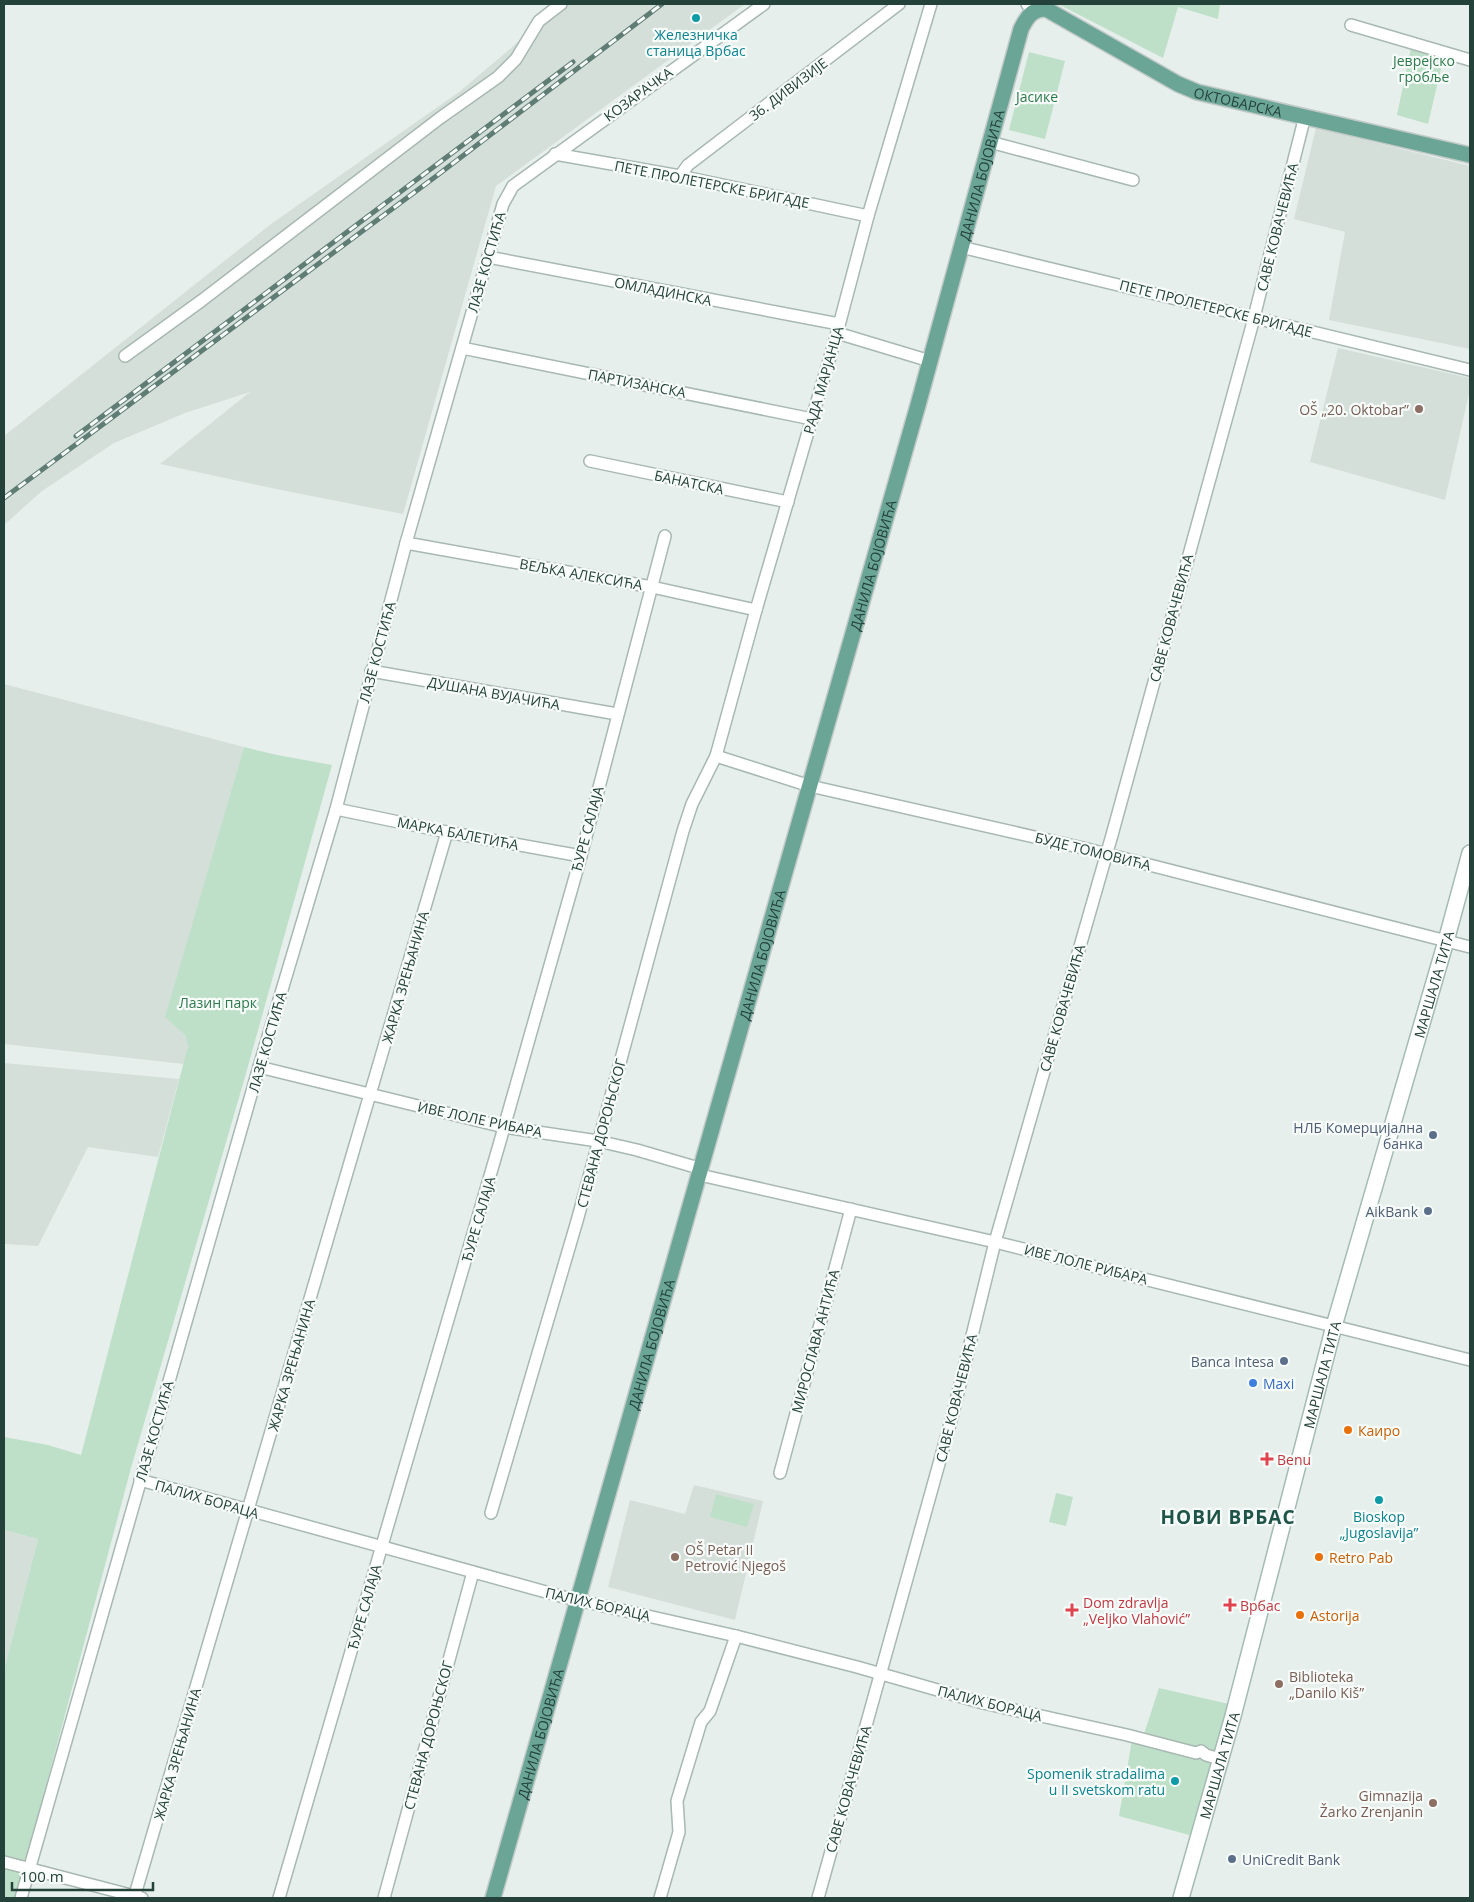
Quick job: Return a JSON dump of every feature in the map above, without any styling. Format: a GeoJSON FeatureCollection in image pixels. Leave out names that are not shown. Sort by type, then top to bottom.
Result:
{"type":"FeatureCollection","features":[{"type":"Feature","properties":{"kind":"main road","name":"ОКТОБАРСКА"},"geometry":{"type":"LineString","coordinates":[[1030,8],[1046,9],[1178,84],[1197,92],[1470,155]]}},
{"type":"Feature","properties":{"kind":"main road","name":"ДАНИЛА БОЈОВИЋА"},"geometry":{"type":"LineString","coordinates":[[494,1898],[930,361],[1021,29],[1030,8]]}},
{"type":"Feature","properties":{"kind":"street"},"geometry":{"type":"LineString","coordinates":[[125,356],[201,301],[440,118],[498,77],[516,60],[539,21],[561,4]]}},
{"type":"Feature","properties":{"kind":"street","name":"КОЗАРАЧКА"},"geometry":{"type":"LineString","coordinates":[[513,186],[764,4]]}},
{"type":"Feature","properties":{"kind":"street","name":"36. ДИВИЗИЈЕ"},"geometry":{"type":"LineString","coordinates":[[680,176],[688,165],[899,4]]}},
{"type":"Feature","properties":{"kind":"street","name":"РАДА МАРЈАНЦА"},"geometry":{"type":"LineString","coordinates":[[716,756],[868,216],[930,4]]}},
{"type":"Feature","properties":{"kind":"street"},"geometry":{"type":"LineString","coordinates":[[1351,25],[1470,60]]}},
{"type":"Feature","properties":{"kind":"street","name":"САВЕ КОВАЧЕВИЋА"},"geometry":{"type":"LineString","coordinates":[[818,1898],[952,1417],[995,1242],[1106,854],[1254,317],[1305,116]]}},
{"type":"Feature","properties":{"kind":"street"},"geometry":{"type":"LineString","coordinates":[[990,142],[1133,180]]}},
{"type":"Feature","properties":{"kind":"street","name":"ПЕТЕ ПРОЛЕТЕРСКЕ БРИГАДЕ"},"geometry":{"type":"LineString","coordinates":[[555,154],[680,176],[868,216]]}},
{"type":"Feature","properties":{"kind":"street","name":"ЛАЗЕ КОСТИЋА"},"geometry":{"type":"LineString","coordinates":[[21,1898],[259,1067],[336,809],[406,542],[503,204],[513,186]]}},
{"type":"Feature","properties":{"kind":"street","name":"ПЕТЕ ПРОЛЕТЕРСКЕ БРИГАДЕ"},"geometry":{"type":"LineString","coordinates":[[961,247],[1470,370]]}},
{"type":"Feature","properties":{"kind":"street","name":"ОМЛАДИНСКА"},"geometry":{"type":"LineString","coordinates":[[488,258],[838,328],[930,361]]}},
{"type":"Feature","properties":{"kind":"street","name":"ПАРТИЗАНСКА"},"geometry":{"type":"LineString","coordinates":[[462,348],[812,419]]}},
{"type":"Feature","properties":{"kind":"street","name":"БАНАТСКА"},"geometry":{"type":"LineString","coordinates":[[590,461],[788,502]]}},
{"type":"Feature","properties":{"kind":"street","name":"ЂУРЕ САЛАЈА"},"geometry":{"type":"LineString","coordinates":[[279,1898],[581,856],[665,536]]}},
{"type":"Feature","properties":{"kind":"street","name":"ВЕЉКА АЛЕКСИЋА"},"geometry":{"type":"LineString","coordinates":[[406,542],[652,586],[756,610]]}},
{"type":"Feature","properties":{"kind":"street","name":"ДУШАНА ВУЈАЧИЋА"},"geometry":{"type":"LineString","coordinates":[[371,671],[617,714]]}},
{"type":"Feature","properties":{"kind":"street","name":"БУДЕ ТОМОВИЋА"},"geometry":{"type":"LineString","coordinates":[[716,756],[810,786],[1106,854],[1470,947]]}},
{"type":"Feature","properties":{"kind":"street","name":"СТЕВАНА ДОРОЊСКОГ"},"geometry":{"type":"LineString","coordinates":[[491,1513],[577,1222],[683,831],[692,804],[716,756]]}},
{"type":"Feature","properties":{"kind":"street","name":"МАРКА БАЛЕТИЋА"},"geometry":{"type":"LineString","coordinates":[[336,809],[447,832],[581,856]]}},
{"type":"Feature","properties":{"kind":"street","name":"ЖАРКА ЗРЕЊАНИНА"},"geometry":{"type":"LineString","coordinates":[[137,1898],[447,832]]}},
{"type":"Feature","properties":{"kind":"street","name":"МАРШАЛА ТИТА"},"geometry":{"type":"LineString","coordinates":[[1181,1898],[1207,1756],[1446,942],[1470,853]]}},
{"type":"Feature","properties":{"kind":"street","name":"ИВЕ ЛОЛЕ РИБАРА"},"geometry":{"type":"LineString","coordinates":[[259,1067],[504,1126],[598,1141],[637,1150],[701,1172],[995,1242],[1470,1360]]}},
{"type":"Feature","properties":{"kind":"street","name":"МИРОСЛАВА АНТИЋА"},"geometry":{"type":"LineString","coordinates":[[780,1473],[851,1209]]}},
{"type":"Feature","properties":{"kind":"street","name":"ПАЛИХ БОРАЦА"},"geometry":{"type":"LineString","coordinates":[[140,1480],[579,1600],[736,1636],[880,1673],[983,1703],[1127,1735],[1207,1756]]}},
{"type":"Feature","properties":{"kind":"street","name":"СТЕВАНА ДОРОЊСКОГ"},"geometry":{"type":"LineString","coordinates":[[384,1898],[473,1572]]}},
{"type":"Feature","properties":{"kind":"street"},"geometry":{"type":"LineString","coordinates":[[660,1898],[679,1832],[677,1801],[701,1722],[710,1711],[736,1636]]}},
{"type":"Feature","properties":{"kind":"street"},"geometry":{"type":"LineString","coordinates":[[4,1862],[137,1898]]}},
{"type":"Feature","properties":{"kind":"shaded area"},"geometry":{"type":"Polygon","coordinates":[[[561,4],[745,4],[496,186],[403,514],[160,464],[250,392],[185,413],[114,443],[42,491],[4,525],[4,436],[271,224],[459,92],[561,4]]]}},
{"type":"Feature","properties":{"kind":"shaded area"},"geometry":{"type":"Polygon","coordinates":[[[1316,128],[1470,166],[1470,349],[1329,320],[1345,232],[1294,219],[1316,128]]]}},
{"type":"Feature","properties":{"kind":"shaded area"},"geometry":{"type":"Polygon","coordinates":[[[1338,348],[1470,378],[1470,389],[1445,500],[1310,462],[1338,348]]]}},
{"type":"Feature","properties":{"kind":"shaded area"},"geometry":{"type":"Polygon","coordinates":[[[4,684],[244,747],[166,1017],[185,1035],[188,1046],[184,1064],[4,1044],[4,684]]]}},
{"type":"Feature","properties":{"kind":"shaded area"},"geometry":{"type":"Polygon","coordinates":[[[4,1063],[179,1079],[158,1157],[88,1147],[38,1246],[4,1244],[4,1063]]]}},
{"type":"Feature","properties":{"kind":"shaded area"},"geometry":{"type":"Polygon","coordinates":[[[694,1485],[763,1501],[735,1620],[608,1587],[630,1500],[685,1514],[694,1485]]]}},
{"type":"Feature","properties":{"kind":"shaded area"},"geometry":{"type":"Polygon","coordinates":[[[4,1530],[38,1539],[4,1670],[4,1530]]]}},
{"type":"Feature","properties":{"kind":"green space"},"geometry":{"type":"Polygon","coordinates":[[[1058,4],[1220,4],[1218,19],[1178,7],[1163,58],[1058,4]]]}},
{"type":"Feature","properties":{"kind":"green space","name":"Јеврејско гробље"},"geometry":{"type":"Polygon","coordinates":[[[1411,48],[1444,56],[1428,124],[1397,115],[1411,48]]]}},
{"type":"Feature","properties":{"kind":"green space","name":"Јасике"},"geometry":{"type":"Polygon","coordinates":[[[1029,52],[1065,61],[1045,139],[1009,130],[1029,52]]]}},
{"type":"Feature","properties":{"kind":"green space","name":"Лазин парк"},"geometry":{"type":"Polygon","coordinates":[[[244,747],[332,765],[245,1077],[131,1468],[16,1898],[4,1898],[4,1670],[38,1539],[4,1530],[4,1437],[48,1445],[81,1455],[188,1046],[185,1035],[165,1017],[244,747]]]}},
{"type":"Feature","properties":{"kind":"green space"},"geometry":{"type":"Polygon","coordinates":[[[1056,1493],[1073,1497],[1066,1526],[1049,1522],[1056,1493]]]}},
{"type":"Feature","properties":{"kind":"green space"},"geometry":{"type":"Polygon","coordinates":[[[716,1494],[754,1504],[747,1527],[710,1517],[716,1494]]]}},
{"type":"Feature","properties":{"kind":"green space"},"geometry":{"type":"Polygon","coordinates":[[[1159,1688],[1229,1704],[1216,1754],[1144,1734],[1159,1688]]]}},
{"type":"Feature","properties":{"kind":"green space"},"geometry":{"type":"Polygon","coordinates":[[[1132,1740],[1213,1761],[1193,1836],[1119,1816],[1132,1740]]]}},
{"type":"Feature","properties":{"kind":"railway"},"geometry":{"type":"LineString","coordinates":[[4,498],[435,177],[662,4]]}},
{"type":"Feature","properties":{"kind":"railway"},"geometry":{"type":"LineString","coordinates":[[76,436],[573,62]]}},
{"type":"Feature","properties":{"kind":"place","name":"Железничка станица Врбас"},"geometry":{"type":"Point","coordinates":[696,18]}},
{"type":"Feature","properties":{"kind":"place","name":"OŠ „20. Oktobar”"},"geometry":{"type":"Point","coordinates":[1419,409]}},
{"type":"Feature","properties":{"kind":"place","name":"НЛБ Комерцијална банка"},"geometry":{"type":"Point","coordinates":[1433,1135]}},
{"type":"Feature","properties":{"kind":"place","name":"AikBank"},"geometry":{"type":"Point","coordinates":[1428,1211]}},
{"type":"Feature","properties":{"kind":"place","name":"Banca Intesa"},"geometry":{"type":"Point","coordinates":[1284,1361]}},
{"type":"Feature","properties":{"kind":"place","name":"Maxi"},"geometry":{"type":"Point","coordinates":[1253,1383]}},
{"type":"Feature","properties":{"kind":"place","name":"Каиро"},"geometry":{"type":"Point","coordinates":[1348,1430]}},
{"type":"Feature","properties":{"kind":"place","name":"Benu"},"geometry":{"type":"Point","coordinates":[1267,1459]}},
{"type":"Feature","properties":{"kind":"place","name":"Bioskop „Jugoslavija”"},"geometry":{"type":"Point","coordinates":[1379,1500]}},
{"type":"Feature","properties":{"kind":"place","name":"OŠ Petar II Petrović Njegoš"},"geometry":{"type":"Point","coordinates":[675,1557]}},
{"type":"Feature","properties":{"kind":"place","name":"Retro Pab"},"geometry":{"type":"Point","coordinates":[1319,1557]}},
{"type":"Feature","properties":{"kind":"place","name":"Врбас"},"geometry":{"type":"Point","coordinates":[1230,1605]}},
{"type":"Feature","properties":{"kind":"place","name":"Dom zdravlja „Veljko Vlahović”"},"geometry":{"type":"Point","coordinates":[1072,1610]}},
{"type":"Feature","properties":{"kind":"place","name":"Astorija"},"geometry":{"type":"Point","coordinates":[1300,1615]}},
{"type":"Feature","properties":{"kind":"place","name":"Biblioteka „Danilo Kiš”"},"geometry":{"type":"Point","coordinates":[1279,1684]}},
{"type":"Feature","properties":{"kind":"place","name":"Spomenik stradalima u II svetskom ratu"},"geometry":{"type":"Point","coordinates":[1175,1781]}},
{"type":"Feature","properties":{"kind":"place","name":"Gimnazija Žarko Zrenjanin"},"geometry":{"type":"Point","coordinates":[1433,1803]}},
{"type":"Feature","properties":{"kind":"place","name":"UniCredit Bank"},"geometry":{"type":"Point","coordinates":[1232,1859]}},
{"type":"Feature","properties":{"kind":"district","name":"НОВИ ВРБАС"},"geometry":{"type":"Point","coordinates":[1228,1517]}}]}
